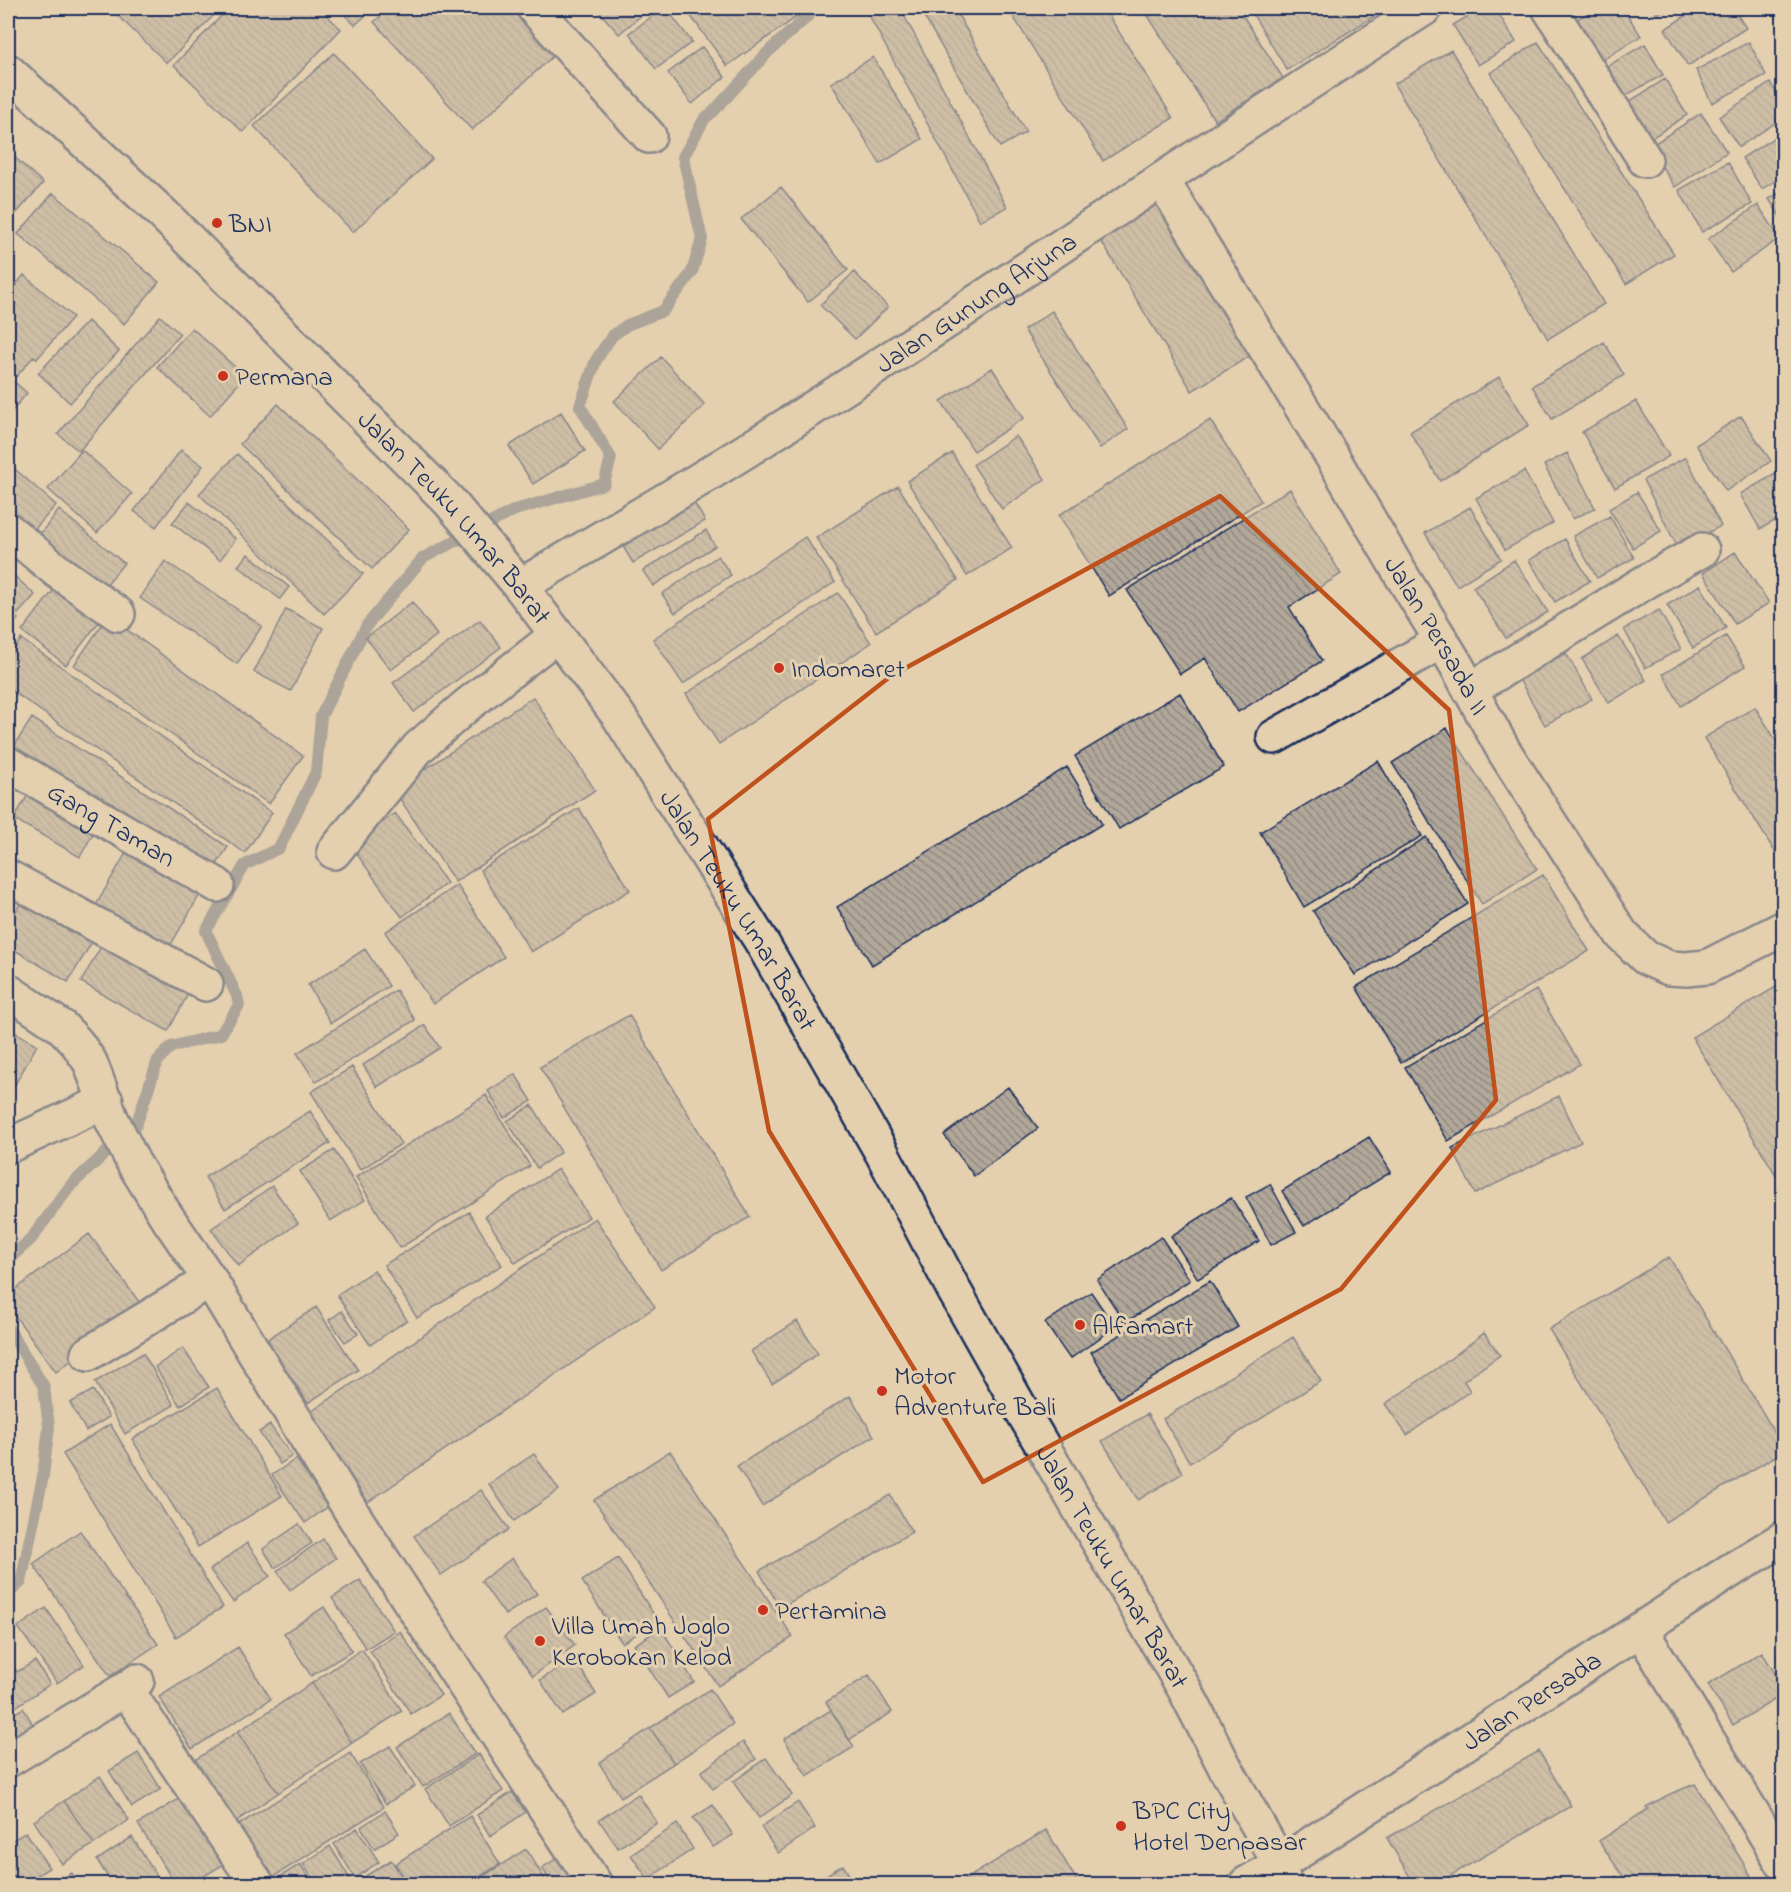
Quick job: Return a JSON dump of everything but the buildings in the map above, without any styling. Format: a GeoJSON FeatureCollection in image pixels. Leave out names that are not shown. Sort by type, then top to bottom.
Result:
{"type":"FeatureCollection","features":[{"type":"Feature","properties":{"kind":"street"},"geometry":{"type":"LineString","coordinates":[[534,8],[649,136]]}},
{"type":"Feature","properties":{"kind":"street","name":"Jalan Gunung Arjuna"},"geometry":{"type":"LineString","coordinates":[[513,578],[750,448],[1425,8]]}},
{"type":"Feature","properties":{"kind":"street"},"geometry":{"type":"LineString","coordinates":[[1549,8],[1645,160]]}},
{"type":"Feature","properties":{"kind":"street","name":"Jalan Teuku Umar Barat"},"geometry":{"type":"LineString","coordinates":[[8,71],[164,215],[449,501],[513,578],[618,715],[761,941],[882,1153],[955,1292],[1015,1399],[1185,1690],[1282,1874]]}},
{"type":"Feature","properties":{"kind":"street","name":"Jalan Persada II"},"geometry":{"type":"LineString","coordinates":[[1162,180],[1333,458],[1442,641],[1504,751],[1622,935],[1646,958],[1669,968],[1686,969],[1707,967],[1784,928]]}},
{"type":"Feature","properties":{"kind":"street"},"geometry":{"type":"LineString","coordinates":[[8,530],[57,571],[118,614]]}},
{"type":"Feature","properties":{"kind":"street"},"geometry":{"type":"LineString","coordinates":[[1470,690],[1647,581],[1702,550]]}},
{"type":"Feature","properties":{"kind":"street"},"geometry":{"type":"LineString","coordinates":[[334,852],[418,748],[466,706],[557,635]]}},
{"type":"Feature","properties":{"kind":"street"},"geometry":{"type":"LineString","coordinates":[[1274,737],[1442,641]]}},
{"type":"Feature","properties":{"kind":"street","name":"Gang Taman"},"geometry":{"type":"LineString","coordinates":[[8,764],[217,885]]}},
{"type":"Feature","properties":{"kind":"street"},"geometry":{"type":"LineString","coordinates":[[8,877],[206,984]]}},
{"type":"Feature","properties":{"kind":"street"},"geometry":{"type":"LineString","coordinates":[[8,991],[62,1027],[90,1062],[108,1109],[133,1162],[210,1280],[354,1516],[595,1884]]}},
{"type":"Feature","properties":{"kind":"street"},"geometry":{"type":"LineString","coordinates":[[8,1146],[108,1109]]}},
{"type":"Feature","properties":{"kind":"street"},"geometry":{"type":"LineString","coordinates":[[88,1354],[210,1280]]}},
{"type":"Feature","properties":{"kind":"street","name":"Jalan Persada"},"geometry":{"type":"LineString","coordinates":[[1246,1884],[1282,1874],[1641,1630],[1784,1538]]}},
{"type":"Feature","properties":{"kind":"street"},"geometry":{"type":"LineString","coordinates":[[1641,1630],[1784,1865]]}},
{"type":"Feature","properties":{"kind":"street"},"geometry":{"type":"LineString","coordinates":[[8,1760],[132,1685],[257,1884]]}},
{"type":"Feature","properties":{"kind":"highlighted area"},"geometry":{"type":"Polygon","coordinates":[[[1220,496],[1449,710],[1496,1100],[1341,1289],[983,1482],[769,1131],[708,819],[891,676],[1220,496]]]}},
{"type":"Feature","properties":{"kind":"waterway"},"geometry":{"type":"LineString","coordinates":[[8,1260],[31,1239],[71,1185],[136,1125],[158,1060],[171,1047],[221,1034],[239,1005],[237,996],[206,931],[245,865],[279,848],[316,772],[321,716],[367,625],[423,558],[515,510],[604,484],[611,458],[580,406],[596,360],[612,336],[627,325],[663,311],[692,272],[702,239],[683,157],[705,118],[814,8]]}},
{"type":"Feature","properties":{"kind":"waterway"},"geometry":{"type":"LineString","coordinates":[[8,1328],[44,1387],[49,1427],[43,1476],[21,1582],[8,1592]]}},
{"type":"Feature","properties":{"kind":"place","name":"BNI"},"geometry":{"type":"Point","coordinates":[217,223]}},
{"type":"Feature","properties":{"kind":"place","name":"Permana"},"geometry":{"type":"Point","coordinates":[223,376]}},
{"type":"Feature","properties":{"kind":"place","name":"Indomaret"},"geometry":{"type":"Point","coordinates":[779,668]}},
{"type":"Feature","properties":{"kind":"place","name":"Alfamart"},"geometry":{"type":"Point","coordinates":[1080,1325]}},
{"type":"Feature","properties":{"kind":"place","name":"Motor Adventure Bali"},"geometry":{"type":"Point","coordinates":[882,1391]}},
{"type":"Feature","properties":{"kind":"place","name":"Pertamina"},"geometry":{"type":"Point","coordinates":[763,1610]}},
{"type":"Feature","properties":{"kind":"place","name":"Villa Umah Joglo Kerobokan Kelod"},"geometry":{"type":"Point","coordinates":[540,1641]}},
{"type":"Feature","properties":{"kind":"place","name":"BPC City Hotel Denpasar"},"geometry":{"type":"Point","coordinates":[1121,1826]}}]}
